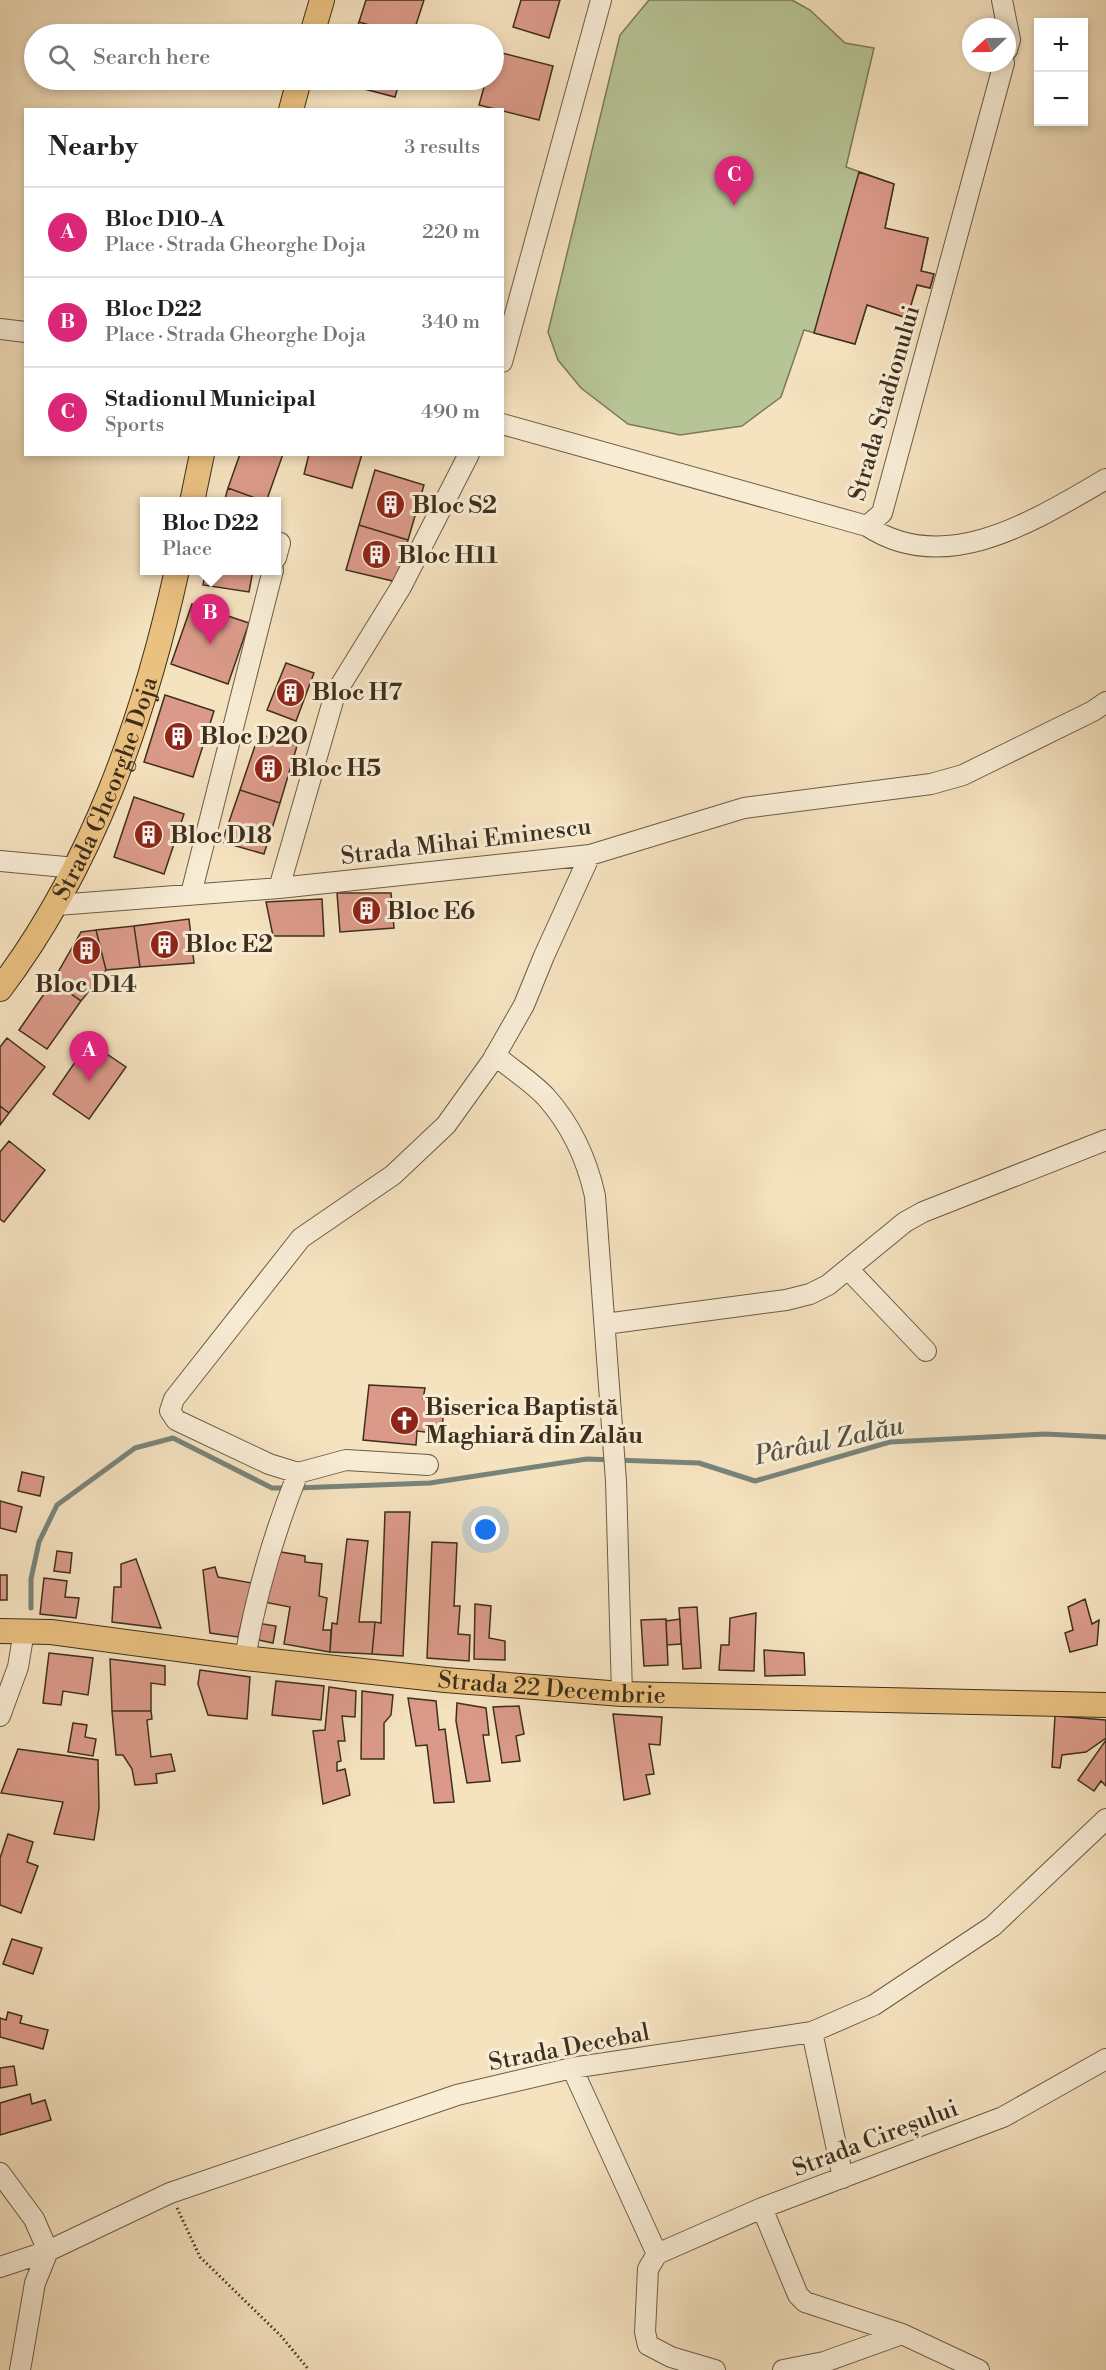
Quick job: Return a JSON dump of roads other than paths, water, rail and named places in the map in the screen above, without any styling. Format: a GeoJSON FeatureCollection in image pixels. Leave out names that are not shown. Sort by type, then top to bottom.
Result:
{"type":"FeatureCollection","features":[{"type":"Feature","properties":{"kind":"main road"},"geometry":{"type":"LineString","coordinates":[[315,24],[322,0]]}},
{"type":"Feature","properties":{"kind":"main road"},"geometry":{"type":"LineString","coordinates":[[292,108],[296,90]]}},
{"type":"Feature","properties":{"kind":"main road"},"geometry":{"type":"LineString","coordinates":[[193,497],[202,456]]}},
{"type":"Feature","properties":{"kind":"main road","name":"Strada Gheorghe Doja"},"geometry":{"type":"LineString","coordinates":[[0,989],[57,905],[103,806],[138,711],[169,607],[176,575]]}},
{"type":"Feature","properties":{"kind":"main road","name":"Strada 22 Decembrie"},"geometry":{"type":"LineString","coordinates":[[0,1631],[24,1630],[445,1680],[622,1694],[1106,1705]]}},
{"type":"Feature","properties":{"kind":"street"},"geometry":{"type":"LineString","coordinates":[[504,355],[601,0]]}},
{"type":"Feature","properties":{"kind":"street"},"geometry":{"type":"LineString","coordinates":[[1002,0],[1006,18]]}},
{"type":"Feature","properties":{"kind":"street","name":"Strada Stadionului"},"geometry":{"type":"LineString","coordinates":[[504,425],[867,526],[882,513],[1002,72]]}},
{"type":"Feature","properties":{"kind":"street"},"geometry":{"type":"LineString","coordinates":[[0,328],[24,332]]}},
{"type":"Feature","properties":{"kind":"street"},"geometry":{"type":"LineString","coordinates":[[279,888],[335,694],[401,586],[468,456]]}},
{"type":"Feature","properties":{"kind":"street"},"geometry":{"type":"LineString","coordinates":[[867,526],[881,536],[916,546],[941,548],[977,543],[1047,513],[1106,479]]}},
{"type":"Feature","properties":{"kind":"street"},"geometry":{"type":"LineString","coordinates":[[191,894],[272,575]]}},
{"type":"Feature","properties":{"kind":"street","name":"Strada Mihai Eminescu"},"geometry":{"type":"LineString","coordinates":[[57,905],[279,888],[590,855],[744,808],[931,784],[963,775],[1093,711],[1106,702]]}},
{"type":"Feature","properties":{"kind":"street"},"geometry":{"type":"LineString","coordinates":[[428,1465],[346,1460],[298,1473],[269,1464],[176,1420],[170,1411],[174,1399],[301,1238],[393,1175],[446,1125],[495,1055],[524,1005],[590,855]]}},
{"type":"Feature","properties":{"kind":"street"},"geometry":{"type":"LineString","coordinates":[[0,861],[76,868]]}},
{"type":"Feature","properties":{"kind":"street"},"geometry":{"type":"LineString","coordinates":[[495,1055],[545,1097],[577,1143],[590,1172],[595,1197],[616,1481],[622,1694]]}},
{"type":"Feature","properties":{"kind":"street"},"geometry":{"type":"LineString","coordinates":[[605,1324],[786,1300],[810,1294],[828,1284],[905,1222],[923,1212],[1106,1140]]}},
{"type":"Feature","properties":{"kind":"street"},"geometry":{"type":"LineString","coordinates":[[848,1269],[926,1351]]}},
{"type":"Feature","properties":{"kind":"street"},"geometry":{"type":"LineString","coordinates":[[245,1658],[258,1593],[283,1510],[298,1473]]}},
{"type":"Feature","properties":{"kind":"street"},"geometry":{"type":"LineString","coordinates":[[0,1716],[18,1667],[24,1630]]}},
{"type":"Feature","properties":{"kind":"street","name":"Strada Decebal"},"geometry":{"type":"LineString","coordinates":[[0,2267],[48,2251],[170,2193],[457,2095],[572,2068],[812,2032],[874,2006],[993,1926],[1106,1819]]}},
{"type":"Feature","properties":{"kind":"street"},"geometry":{"type":"LineString","coordinates":[[812,2032],[843,2178]]}},
{"type":"Feature","properties":{"kind":"street","name":"Strada Cireșului"},"geometry":{"type":"LineString","coordinates":[[657,2254],[762,2208],[1004,2117],[1106,2059]]}},
{"type":"Feature","properties":{"kind":"street"},"geometry":{"type":"LineString","coordinates":[[572,2068],[657,2254],[648,2269],[645,2332],[648,2345],[672,2364],[715,2370]]}},
{"type":"Feature","properties":{"kind":"street"},"geometry":{"type":"LineString","coordinates":[[0,2173],[34,2219],[48,2251],[35,2283],[21,2370]]}},
{"type":"Feature","properties":{"kind":"street"},"geometry":{"type":"LineString","coordinates":[[762,2208],[798,2295],[805,2302],[902,2334],[979,2370]]}},
{"type":"Feature","properties":{"kind":"street"},"geometry":{"type":"LineString","coordinates":[[783,2370],[824,2362],[902,2334]]}},
{"type":"Feature","properties":{"kind":"waterway","name":"Pârâul Zalău"},"geometry":{"type":"LineString","coordinates":[[296,1488],[430,1483],[587,1459],[699,1463],[755,1481],[890,1442],[1045,1434],[1106,1437]]}},
{"type":"Feature","properties":{"kind":"waterway","name":"Pârâul Zalău"},"geometry":{"type":"LineString","coordinates":[[31,1608],[31,1579],[39,1542],[57,1505],[135,1448],[173,1438],[272,1488],[287,1488]]}},
{"type":"Feature","properties":{"kind":"place","name":"Stadionul Municipal"},"geometry":{"type":"Point","coordinates":[734,206]}},
{"type":"Feature","properties":{"kind":"place","name":"Bloc S2"},"geometry":{"type":"Point","coordinates":[391,505]}},
{"type":"Feature","properties":{"kind":"place","name":"Bloc H11"},"geometry":{"type":"Point","coordinates":[377,555]}},
{"type":"Feature","properties":{"kind":"place","name":"Bloc D22"},"geometry":{"type":"Point","coordinates":[210,644]}},
{"type":"Feature","properties":{"kind":"place","name":"Bloc H7"},"geometry":{"type":"Point","coordinates":[291,692]}},
{"type":"Feature","properties":{"kind":"place","name":"Bloc D20"},"geometry":{"type":"Point","coordinates":[179,736]}},
{"type":"Feature","properties":{"kind":"place","name":"Bloc H5"},"geometry":{"type":"Point","coordinates":[269,768]}},
{"type":"Feature","properties":{"kind":"place","name":"Bloc D18"},"geometry":{"type":"Point","coordinates":[149,835]}},
{"type":"Feature","properties":{"kind":"place","name":"Bloc E6"},"geometry":{"type":"Point","coordinates":[366,911]}},
{"type":"Feature","properties":{"kind":"place","name":"Bloc E2"},"geometry":{"type":"Point","coordinates":[164,944]}},
{"type":"Feature","properties":{"kind":"place","name":"Bloc D14"},"geometry":{"type":"Point","coordinates":[86,951]}},
{"type":"Feature","properties":{"kind":"place","name":"Bloc D10-A"},"geometry":{"type":"Point","coordinates":[89,1081]}},
{"type":"Feature","properties":{"kind":"place","name":"Biserica Baptistă Maghiară din Zalău"},"geometry":{"type":"Point","coordinates":[404,1421]}}]}
